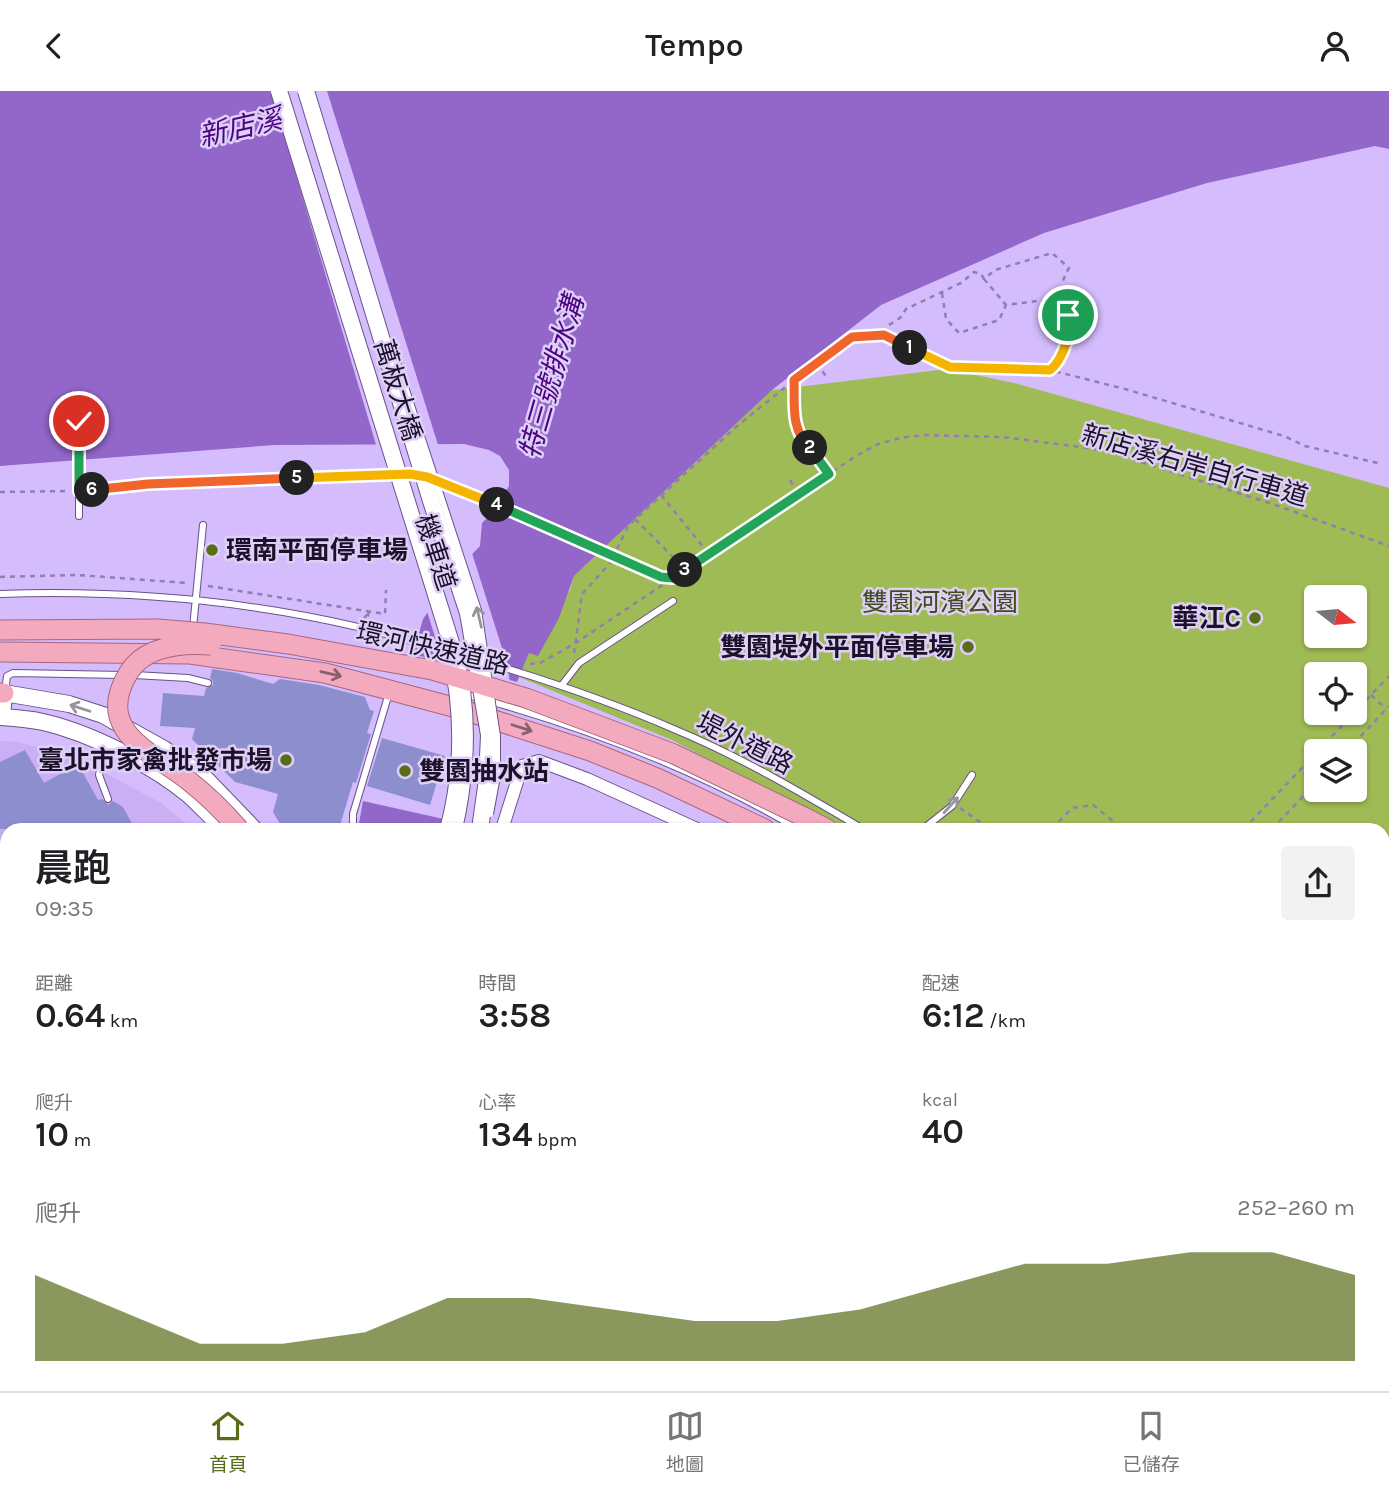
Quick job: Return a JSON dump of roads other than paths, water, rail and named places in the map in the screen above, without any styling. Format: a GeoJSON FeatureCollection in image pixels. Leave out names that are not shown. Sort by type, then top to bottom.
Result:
{"type":"FeatureCollection","features":[{"type":"Feature","properties":{"kind":"highway","name":"環河快速道路"},"geometry":{"type":"LineString","coordinates":[[4,629],[158,629],[288,644],[432,670],[526,698],[649,745],[741,785],[815,823]]}},
{"type":"Feature","properties":{"kind":"highway","name":"環河快速道路"},"geometry":{"type":"LineString","coordinates":[[0,652],[191,645],[390,689],[463,701],[669,783],[752,823]]}},
{"type":"Feature","properties":{"kind":"highway"},"geometry":{"type":"LineString","coordinates":[[233,823],[207,796],[134,743],[126,731],[120,717],[120,694],[132,666],[143,656],[170,646],[204,645],[383,660]]}},
{"type":"Feature","properties":{"kind":"street","name":"萬板大橋"},"geometry":{"type":"LineString","coordinates":[[279,91],[454,654],[462,689],[464,768],[455,823]]}},
{"type":"Feature","properties":{"kind":"street","name":"萬板大橋"},"geometry":{"type":"LineString","coordinates":[[306,91],[431,501],[468,613],[489,736],[482,823]]}},
{"type":"Feature","properties":{"kind":"street"},"geometry":{"type":"LineString","coordinates":[[218,823],[188,795],[106,745],[74,731],[42,722],[1,717],[2,693],[69,704],[103,715],[164,749],[203,776],[248,823]]}},
{"type":"Feature","properties":{"kind":"street"},"geometry":{"type":"LineString","coordinates":[[504,823],[522,766],[539,761],[587,779],[684,823]]}},
{"type":"Feature","properties":{"kind":"street"},"geometry":{"type":"LineString","coordinates":[[188,795],[203,776]]}},
{"type":"Feature","properties":{"kind":"lane","name":"機車道"},"geometry":{"type":"LineString","coordinates":[[273,91],[442,634],[455,692],[455,768],[445,823]]}},
{"type":"Feature","properties":{"kind":"lane","name":"機車道"},"geometry":{"type":"LineString","coordinates":[[312,91],[436,486],[478,610],[497,736],[497,776],[488,823]]}},
{"type":"Feature","properties":{"kind":"lane"},"geometry":{"type":"LineString","coordinates":[[79,421],[79,516]]}},
{"type":"Feature","properties":{"kind":"lane"},"geometry":{"type":"LineString","coordinates":[[4,629],[18,623],[112,622],[191,645],[202,525]]}},
{"type":"Feature","properties":{"kind":"lane","name":"堤外道路"},"geometry":{"type":"LineString","coordinates":[[0,594],[105,594],[195,601],[278,612],[357,627],[419,643],[562,685],[678,730],[783,782],[853,823]]}},
{"type":"Feature","properties":{"kind":"lane"},"geometry":{"type":"LineString","coordinates":[[562,685],[579,663],[673,601]]}},
{"type":"Feature","properties":{"kind":"lane"},"geometry":{"type":"LineString","coordinates":[[2,693],[7,676],[13,673],[171,676],[208,683]]}},
{"type":"Feature","properties":{"kind":"lane"},"geometry":{"type":"LineString","coordinates":[[353,823],[353,814],[390,689]]}},
{"type":"Feature","properties":{"kind":"lane"},"geometry":{"type":"LineString","coordinates":[[463,701],[522,709],[674,768],[786,823]]}},
{"type":"Feature","properties":{"kind":"lane"},"geometry":{"type":"LineString","coordinates":[[106,745],[99,775],[108,799]]}},
{"type":"Feature","properties":{"kind":"lane"},"geometry":{"type":"LineString","coordinates":[[931,823],[952,806],[972,775]]}},
{"type":"Feature","properties":{"kind":"water"},"geometry":{"type":"Polygon","coordinates":[[[0,91],[1389,91],[1389,149],[1375,146],[1207,183],[1044,233],[881,305],[772,390],[574,576],[559,618],[538,656],[529,653],[517,682],[413,654],[423,619],[458,569],[480,546],[482,523],[493,512],[509,486],[509,470],[500,456],[489,450],[464,444],[275,445],[0,466],[0,91]]]}},
{"type":"Feature","properties":{"kind":"water"},"geometry":{"type":"Polygon","coordinates":[[[363,801],[448,820],[447,823],[359,823],[363,801]]]}},
{"type":"Feature","properties":{"kind":"place","name":"環南平面停車場"},"geometry":{"type":"Point","coordinates":[212,550]}},
{"type":"Feature","properties":{"kind":"place","name":"華江C"},"geometry":{"type":"Point","coordinates":[1255,618]}},
{"type":"Feature","properties":{"kind":"place","name":"雙園堤外平面停車場"},"geometry":{"type":"Point","coordinates":[968,647]}},
{"type":"Feature","properties":{"kind":"place","name":"臺北市家禽批發市場"},"geometry":{"type":"Point","coordinates":[286,760]}},
{"type":"Feature","properties":{"kind":"place","name":"雙園抽水站"},"geometry":{"type":"Point","coordinates":[405,771]}},
{"type":"Feature","properties":{"kind":"water label","name":"新店溪"},"geometry":{"type":"Point","coordinates":[240,127]}},
{"type":"Feature","properties":{"kind":"water label","name":"特三號排水溝"},"geometry":{"type":"Point","coordinates":[551,377]}},
{"type":"Feature","properties":{"kind":"park label","name":"雙園河濱公園"},"geometry":{"type":"Point","coordinates":[940,602]}}]}
